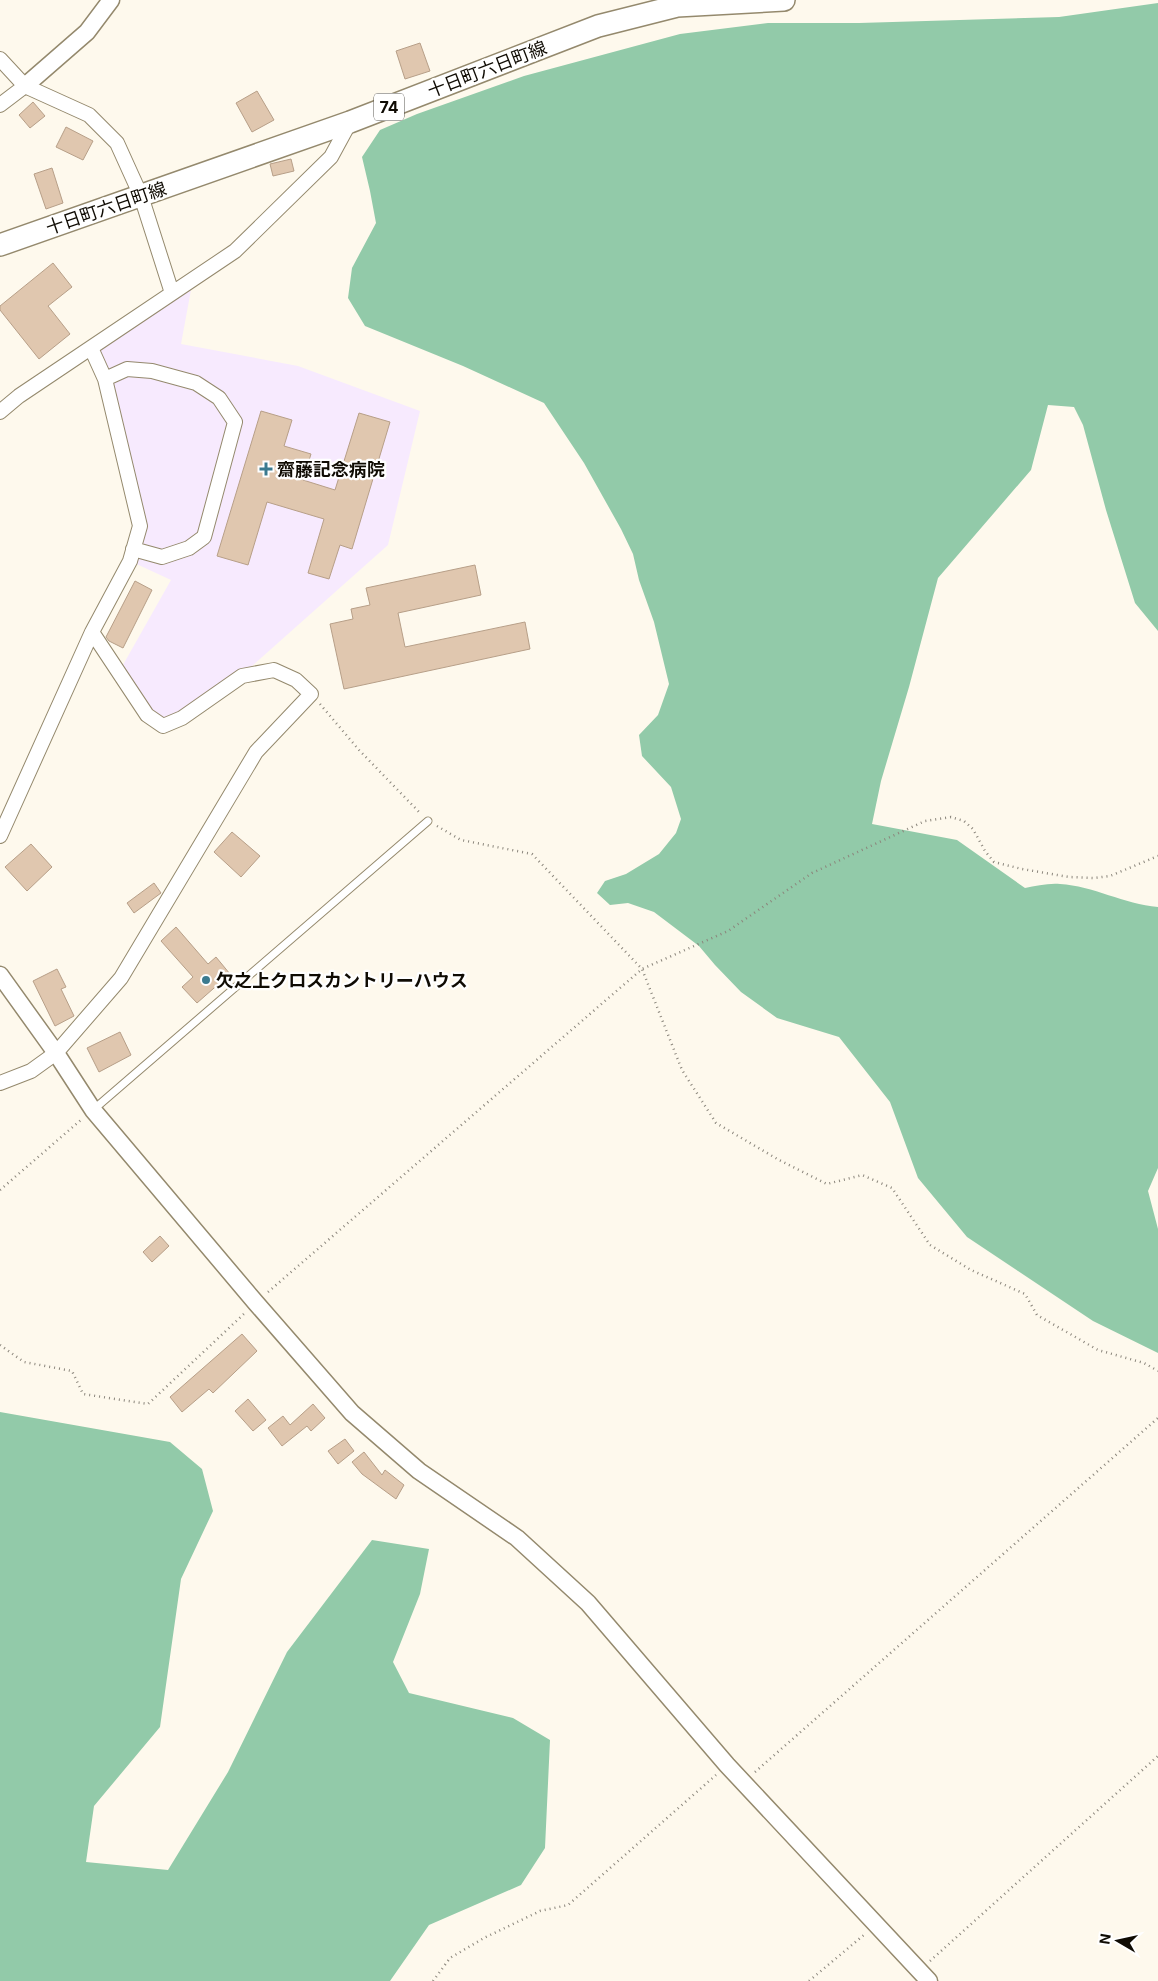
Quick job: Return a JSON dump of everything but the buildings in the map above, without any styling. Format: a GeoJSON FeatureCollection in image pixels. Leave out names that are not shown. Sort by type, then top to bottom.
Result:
{"type":"FeatureCollection","features":[{"type":"Feature","properties":{"kind":"main road","name":"十日町六日町線"},"geometry":{"type":"LineString","coordinates":[[0,245],[350,122],[598,26],[677,6],[784,0]]}},
{"type":"Feature","properties":{"kind":"street"},"geometry":{"type":"LineString","coordinates":[[0,105],[25,86],[87,32],[111,0]]}},
{"type":"Feature","properties":{"kind":"street"},"geometry":{"type":"LineString","coordinates":[[0,60],[25,86],[89,115],[117,142],[141,196],[172,293]]}},
{"type":"Feature","properties":{"kind":"street"},"geometry":{"type":"LineString","coordinates":[[0,412],[19,396],[235,251],[331,157],[350,122]]}},
{"type":"Feature","properties":{"kind":"street"},"geometry":{"type":"LineString","coordinates":[[0,836],[92,632],[130,561],[140,526],[105,379],[91,348]]}},
{"type":"Feature","properties":{"kind":"street"},"geometry":{"type":"LineString","coordinates":[[105,379],[127,369],[152,370],[196,383],[219,398],[235,422],[204,537],[189,548],[162,557],[133,549]]}},
{"type":"Feature","properties":{"kind":"street"},"geometry":{"type":"LineString","coordinates":[[0,1083],[31,1071],[56,1053],[121,978],[256,752],[310,694],[296,680],[274,670],[242,676],[182,718],[163,726],[148,715],[92,632]]}},
{"type":"Feature","properties":{"kind":"street"},"geometry":{"type":"LineString","coordinates":[[0,975],[56,1053],[93,1110],[256,1303],[352,1413],[419,1471],[517,1538],[588,1603],[727,1765],[875,1925],[925,1975]]}},
{"type":"Feature","properties":{"kind":"lane"},"geometry":{"type":"LineString","coordinates":[[93,1110],[428,821]]}},
{"type":"Feature","properties":{"kind":"path"},"geometry":{"type":"LineString","coordinates":[[310,694],[403,798],[428,821],[462,840],[532,854],[642,969],[682,1070],[716,1123],[780,1160],[827,1184],[862,1175],[892,1188],[930,1245],[971,1270],[1025,1294],[1037,1316],[1098,1350],[1144,1363],[1158,1371]]}},
{"type":"Feature","properties":{"kind":"path"},"geometry":{"type":"LineString","coordinates":[[0,1345],[24,1362],[72,1371],[83,1394],[148,1404],[256,1303],[642,969],[728,931],[812,873],[925,821],[951,817],[964,821],[973,829],[985,851],[994,862],[1069,877],[1094,878],[1110,876],[1158,856]]}},
{"type":"Feature","properties":{"kind":"path"},"geometry":{"type":"LineString","coordinates":[[0,1190],[93,1110]]}},
{"type":"Feature","properties":{"kind":"path"},"geometry":{"type":"LineString","coordinates":[[743,1782],[1158,1418]]}},
{"type":"Feature","properties":{"kind":"path"},"geometry":{"type":"LineString","coordinates":[[925,1975],[1158,1756]]}},
{"type":"Feature","properties":{"kind":"path"},"geometry":{"type":"LineString","coordinates":[[433,1981],[450,1958],[484,1938],[540,1911],[568,1905],[727,1765]]}},
{"type":"Feature","properties":{"kind":"path"},"geometry":{"type":"LineString","coordinates":[[809,1981],[875,1925]]}},
{"type":"Feature","properties":{"kind":"shaded area","name":"齋藤記念病院"},"geometry":{"type":"Polygon","coordinates":[[[193,279],[181,344],[298,366],[420,411],[388,545],[242,675],[163,726],[119,672],[171,580],[130,561],[140,526],[91,348],[193,279]]]}},
{"type":"Feature","properties":{"kind":"green space"},"geometry":{"type":"Polygon","coordinates":[[[1158,3],[1158,631],[1135,603],[1106,510],[1083,425],[1074,407],[1048,405],[1031,470],[938,578],[909,687],[881,781],[872,824],[957,840],[1025,888],[1051,884],[1072,885],[1158,907],[1158,1168],[1148,1191],[1158,1229],[1158,1353],[1093,1321],[967,1237],[918,1178],[890,1102],[839,1037],[777,1018],[741,992],[699,946],[654,912],[628,903],[610,905],[597,893],[605,881],[626,874],[659,854],[676,833],[681,819],[671,787],[642,756],[639,735],[658,715],[669,684],[654,622],[639,580],[633,554],[584,463],[544,403],[463,366],[365,326],[348,298],[352,268],[376,223],[362,157],[380,130],[417,114],[524,76],[680,34],[768,23],[859,23],[1059,17],[1158,3]]]}},
{"type":"Feature","properties":{"kind":"green space"},"geometry":{"type":"Polygon","coordinates":[[[0,1412],[170,1442],[202,1469],[213,1511],[181,1579],[160,1727],[94,1806],[86,1862],[168,1870],[228,1772],[287,1652],[372,1540],[429,1549],[420,1594],[393,1662],[409,1693],[513,1718],[550,1740],[545,1848],[521,1885],[429,1925],[390,1981],[0,1981],[0,1412]]]}},
{"type":"Feature","properties":{"kind":"place","name":"齋藤記念病院"},"geometry":{"type":"Point","coordinates":[266,469]}},
{"type":"Feature","properties":{"kind":"place","name":"欠之上クロスカントリーハウス"},"geometry":{"type":"Point","coordinates":[206,980]}}]}
